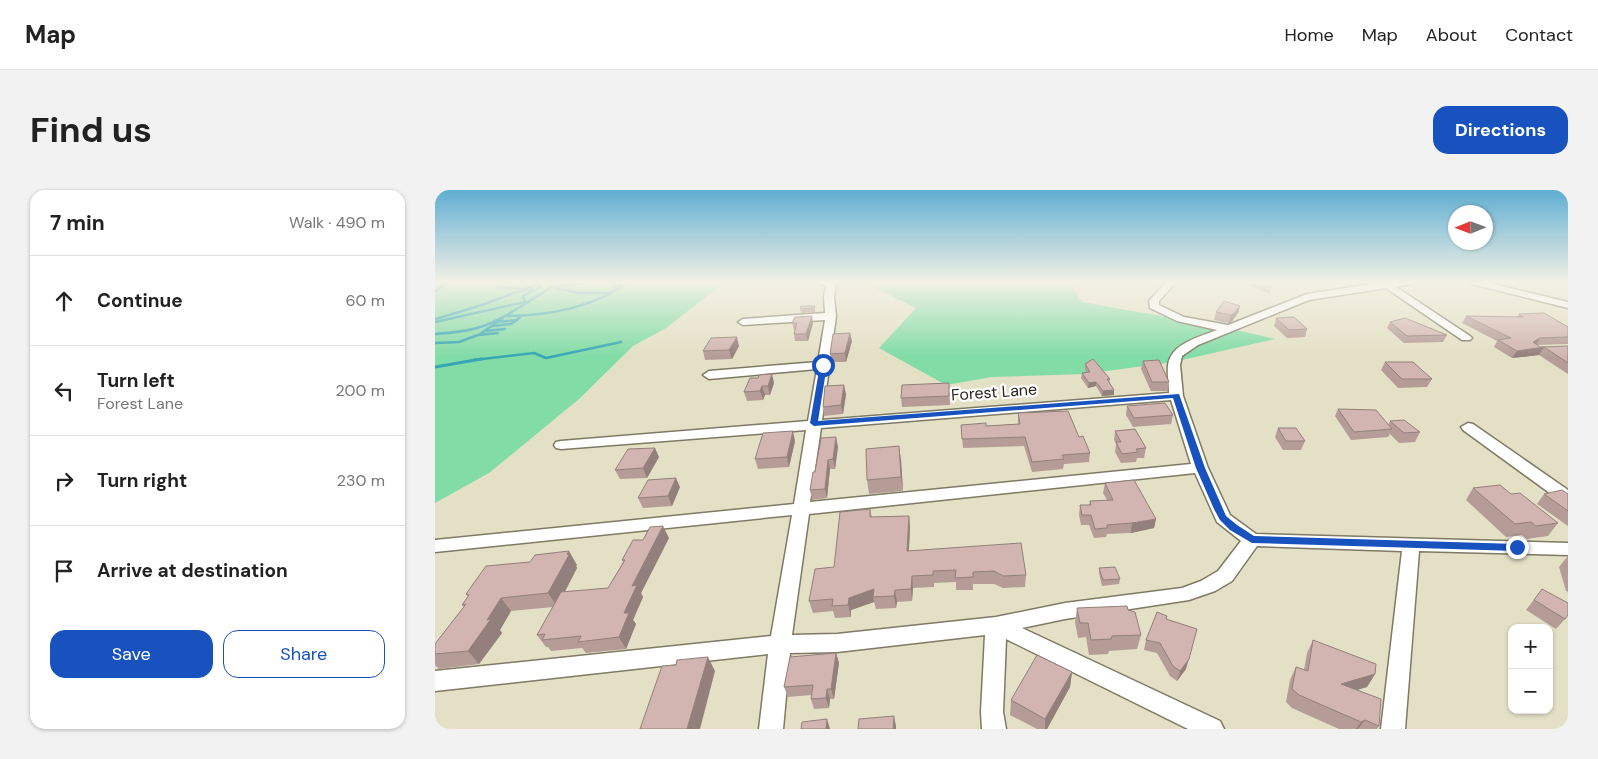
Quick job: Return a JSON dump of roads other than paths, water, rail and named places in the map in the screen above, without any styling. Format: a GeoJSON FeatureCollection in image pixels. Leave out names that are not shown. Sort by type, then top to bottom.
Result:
{"type":"FeatureCollection","features":[{"type":"Feature","properties":{"kind":"street"},"geometry":{"type":"LineString","coordinates":[[771,729],[780,644],[831,316],[830,307]]}},
{"type":"Feature","properties":{"kind":"street"},"geometry":{"type":"LineString","coordinates":[[1155,307],[1161,312],[1177,318],[1231,330]]}},
{"type":"Feature","properties":{"kind":"street"},"geometry":{"type":"LineString","coordinates":[[1284,307],[1195,343],[1177,354],[1173,365],[1176,396],[1201,468],[1223,518],[1234,528],[1252,540],[1568,549]]}},
{"type":"Feature","properties":{"kind":"street"},"geometry":{"type":"LineString","coordinates":[[1420,307],[1465,338]]}},
{"type":"Feature","properties":{"kind":"street"},"geometry":{"type":"LineString","coordinates":[[743,322],[831,316]]}},
{"type":"Feature","properties":{"kind":"street"},"geometry":{"type":"LineString","coordinates":[[709,375],[823,365]]}},
{"type":"Feature","properties":{"kind":"street","name":"Forest Lane"},"geometry":{"type":"LineString","coordinates":[[561,445],[814,423],[1176,396]]}},
{"type":"Feature","properties":{"kind":"street"},"geometry":{"type":"LineString","coordinates":[[1467,427],[1568,498]]}},
{"type":"Feature","properties":{"kind":"street"},"geometry":{"type":"LineString","coordinates":[[435,546],[1201,468]]}},
{"type":"Feature","properties":{"kind":"street"},"geometry":{"type":"LineString","coordinates":[[435,681],[780,644],[837,643],[996,625],[1065,611],[1182,594],[1199,589],[1225,576],[1252,540]]}},
{"type":"Feature","properties":{"kind":"street"},"geometry":{"type":"LineString","coordinates":[[1393,729],[1411,545]]}},
{"type":"Feature","properties":{"kind":"street"},"geometry":{"type":"LineString","coordinates":[[994,729],[992,712],[996,625]]}},
{"type":"Feature","properties":{"kind":"street"},"geometry":{"type":"LineString","coordinates":[[996,625],[1212,729]]}},
{"type":"Feature","properties":{"kind":"waterway"},"geometry":{"type":"LineString","coordinates":[[436,319],[475,307]]}},
{"type":"Feature","properties":{"kind":"waterway"},"geometry":{"type":"LineString","coordinates":[[435,322],[502,307]]}},
{"type":"Feature","properties":{"kind":"waterway"},"geometry":{"type":"LineString","coordinates":[[435,334],[477,328],[499,319],[520,307]]}},
{"type":"Feature","properties":{"kind":"waterway"},"geometry":{"type":"LineString","coordinates":[[521,316],[575,307]]}},
{"type":"Feature","properties":{"kind":"waterway"},"geometry":{"type":"LineString","coordinates":[[505,316],[521,316]]}},
{"type":"Feature","properties":{"kind":"waterway"},"geometry":{"type":"LineString","coordinates":[[517,320],[521,316]]}},
{"type":"Feature","properties":{"kind":"waterway"},"geometry":{"type":"LineString","coordinates":[[497,322],[503,318]]}},
{"type":"Feature","properties":{"kind":"waterway"},"geometry":{"type":"LineString","coordinates":[[493,326],[511,324],[517,320]]}},
{"type":"Feature","properties":{"kind":"waterway"},"geometry":{"type":"LineString","coordinates":[[497,322],[517,320]]}},
{"type":"Feature","properties":{"kind":"waterway"},"geometry":{"type":"LineString","coordinates":[[480,334],[497,322]]}},
{"type":"Feature","properties":{"kind":"waterway"},"geometry":{"type":"LineString","coordinates":[[485,331],[505,329]]}},
{"type":"Feature","properties":{"kind":"waterway"},"geometry":{"type":"LineString","coordinates":[[435,343],[459,342],[478,335],[498,333]]}},
{"type":"Feature","properties":{"kind":"waterway"},"geometry":{"type":"LineString","coordinates":[[478,360],[534,353],[546,358],[621,342]]}},
{"type":"Feature","properties":{"kind":"waterway"},"geometry":{"type":"LineString","coordinates":[[435,367],[478,360]]}}]}
